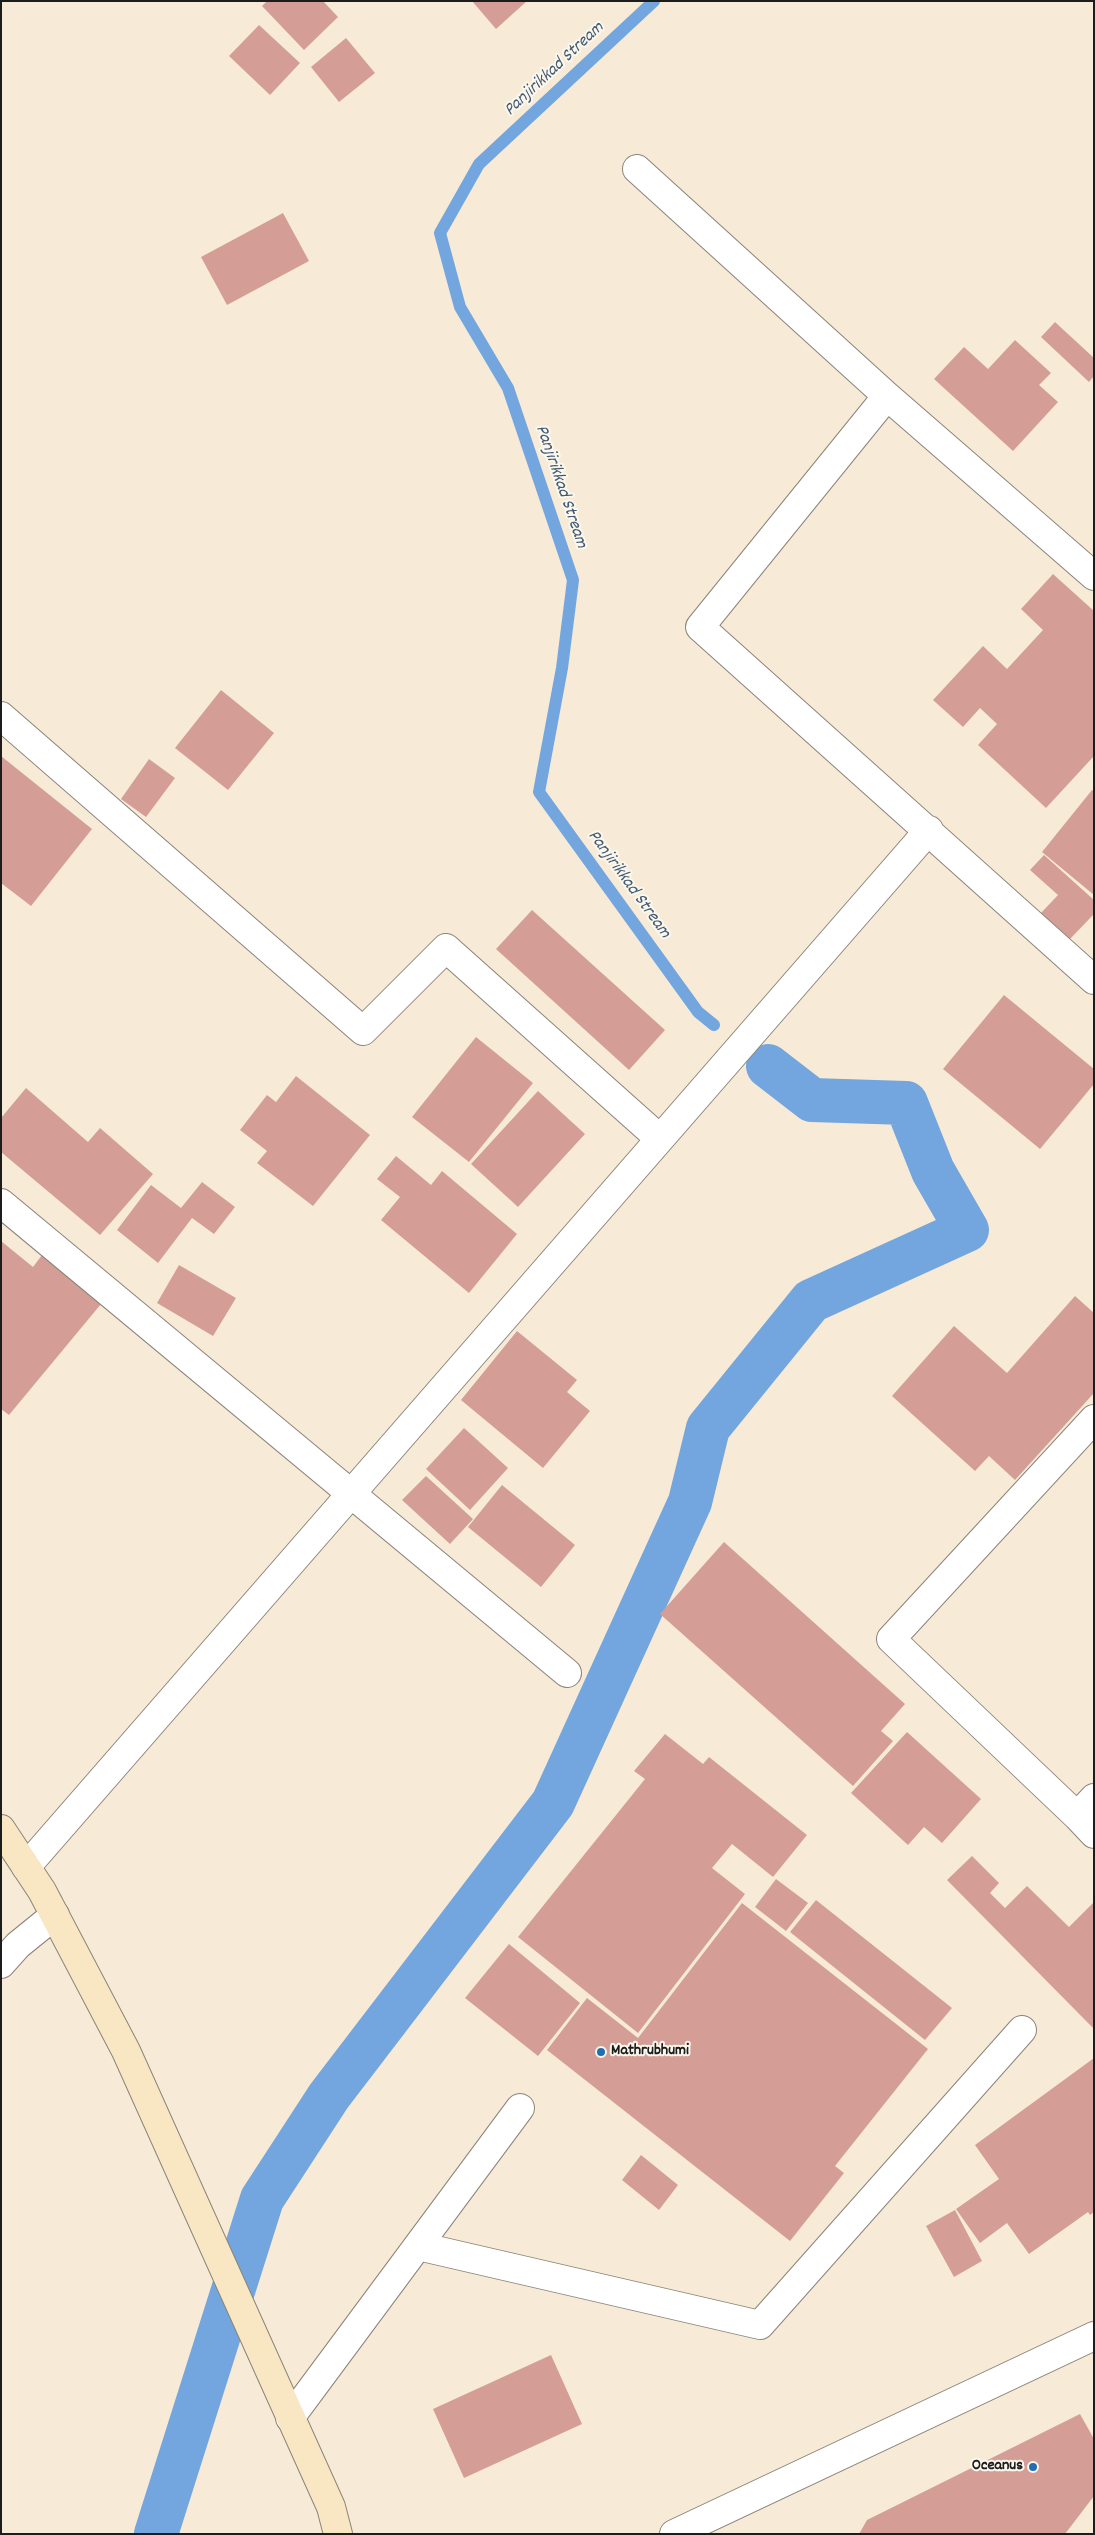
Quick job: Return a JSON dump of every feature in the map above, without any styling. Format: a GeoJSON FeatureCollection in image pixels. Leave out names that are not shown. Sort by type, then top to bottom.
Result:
{"type":"FeatureCollection","features":[{"type":"Feature","properties":{"kind":"main road"},"geometry":{"type":"LineString","coordinates":[[1,1829],[55,1915],[126,2052],[331,2507],[338,2534]]}},
{"type":"Feature","properties":{"kind":"street"},"geometry":{"type":"LineString","coordinates":[[636,169],[887,396],[1094,576]]}},
{"type":"Feature","properties":{"kind":"street"},"geometry":{"type":"LineString","coordinates":[[887,396],[700,627],[929,830],[1094,980]]}},
{"type":"Feature","properties":{"kind":"street"},"geometry":{"type":"LineString","coordinates":[[1,716],[364,1031],[446,948],[660,1139]]}},
{"type":"Feature","properties":{"kind":"street"},"geometry":{"type":"LineString","coordinates":[[26,1866],[929,830]]}},
{"type":"Feature","properties":{"kind":"street"},"geometry":{"type":"LineString","coordinates":[[1,1203],[567,1673]]}},
{"type":"Feature","properties":{"kind":"street"},"geometry":{"type":"LineString","coordinates":[[1088,1816],[891,1639],[1094,1419]]}},
{"type":"Feature","properties":{"kind":"street"},"geometry":{"type":"LineString","coordinates":[[1,1964],[18,1945],[55,1915]]}},
{"type":"Feature","properties":{"kind":"street"},"geometry":{"type":"LineString","coordinates":[[418,2246],[760,2325],[1022,2030]]}},
{"type":"Feature","properties":{"kind":"street"},"geometry":{"type":"LineString","coordinates":[[288,2413],[418,2246],[520,2108]]}},
{"type":"Feature","properties":{"kind":"street"},"geometry":{"type":"LineString","coordinates":[[674,2534],[1094,2336]]}},
{"type":"Feature","properties":{"kind":"building"},"geometry":{"type":"Polygon","coordinates":[[[267,1],[323,1],[338,17],[304,50],[262,6],[267,1]]]}},
{"type":"Feature","properties":{"kind":"building"},"geometry":{"type":"Polygon","coordinates":[[[472,1],[527,1],[496,29],[472,1]]]}},
{"type":"Feature","properties":{"kind":"building"},"geometry":{"type":"Polygon","coordinates":[[[259,25],[300,63],[270,95],[229,56],[259,25]]]}},
{"type":"Feature","properties":{"kind":"building"},"geometry":{"type":"Polygon","coordinates":[[[346,38],[375,73],[339,102],[311,67],[346,38]]]}},
{"type":"Feature","properties":{"kind":"building"},"geometry":{"type":"Polygon","coordinates":[[[283,213],[309,261],[227,305],[201,257],[283,213]]]}},
{"type":"Feature","properties":{"kind":"building"},"geometry":{"type":"Polygon","coordinates":[[[1055,322],[1094,358],[1094,376],[1089,382],[1041,337],[1055,322]]]}},
{"type":"Feature","properties":{"kind":"building"},"geometry":{"type":"Polygon","coordinates":[[[1015,340],[1051,373],[1039,385],[1058,402],[1013,451],[934,379],[964,347],[988,369],[1015,340]]]}},
{"type":"Feature","properties":{"kind":"building"},"geometry":{"type":"Polygon","coordinates":[[[1053,574],[1094,611],[1094,756],[1046,808],[978,745],[997,724],[980,708],[963,727],[933,700],[983,646],[1007,669],[1043,630],[1021,609],[1053,574]]]}},
{"type":"Feature","properties":{"kind":"building"},"geometry":{"type":"Polygon","coordinates":[[[221,690],[274,733],[228,790],[175,748],[221,690]]]}},
{"type":"Feature","properties":{"kind":"building"},"geometry":{"type":"Polygon","coordinates":[[[1,756],[92,829],[31,906],[1,883],[1,756]]]}},
{"type":"Feature","properties":{"kind":"building"},"geometry":{"type":"Polygon","coordinates":[[[149,759],[175,778],[146,817],[121,799],[149,759]]]}},
{"type":"Feature","properties":{"kind":"building"},"geometry":{"type":"Polygon","coordinates":[[[1092,790],[1094,791],[1094,895],[1042,852],[1092,790]]]}},
{"type":"Feature","properties":{"kind":"building"},"geometry":{"type":"Polygon","coordinates":[[[1044,855],[1094,900],[1094,914],[1070,939],[1041,913],[1058,895],[1030,870],[1044,855]]]}},
{"type":"Feature","properties":{"kind":"building"},"geometry":{"type":"Polygon","coordinates":[[[532,910],[665,1030],[629,1070],[496,949],[532,910]]]}},
{"type":"Feature","properties":{"kind":"building"},"geometry":{"type":"Polygon","coordinates":[[[1004,995],[1094,1069],[1094,1084],[1040,1149],[943,1069],[1004,995]]]}},
{"type":"Feature","properties":{"kind":"building"},"geometry":{"type":"Polygon","coordinates":[[[476,1037],[533,1083],[469,1162],[412,1117],[476,1037]]]}},
{"type":"Feature","properties":{"kind":"building"},"geometry":{"type":"Polygon","coordinates":[[[296,1076],[370,1135],[313,1206],[257,1163],[267,1151],[240,1130],[267,1095],[276,1102],[296,1076]]]}},
{"type":"Feature","properties":{"kind":"building"},"geometry":{"type":"Polygon","coordinates":[[[26,1088],[88,1142],[100,1128],[153,1174],[100,1235],[1,1152],[1,1118],[26,1088]]]}},
{"type":"Feature","properties":{"kind":"building"},"geometry":{"type":"Polygon","coordinates":[[[538,1091],[585,1134],[518,1207],[471,1164],[538,1091]]]}},
{"type":"Feature","properties":{"kind":"building"},"geometry":{"type":"Polygon","coordinates":[[[396,1156],[431,1185],[442,1171],[517,1234],[469,1293],[381,1220],[400,1197],[377,1179],[396,1156]]]}},
{"type":"Feature","properties":{"kind":"building"},"geometry":{"type":"Polygon","coordinates":[[[202,1182],[235,1207],[214,1234],[192,1218],[158,1263],[117,1230],[151,1185],[181,1208],[202,1182]]]}},
{"type":"Feature","properties":{"kind":"building"},"geometry":{"type":"Polygon","coordinates":[[[1,1241],[33,1267],[42,1255],[101,1304],[9,1415],[1,1409],[1,1241]]]}},
{"type":"Feature","properties":{"kind":"building"},"geometry":{"type":"Polygon","coordinates":[[[179,1265],[236,1298],[213,1336],[157,1303],[179,1265]]]}},
{"type":"Feature","properties":{"kind":"building"},"geometry":{"type":"Polygon","coordinates":[[[1075,1296],[1094,1313],[1094,1393],[1015,1480],[989,1456],[975,1471],[892,1396],[954,1326],[1007,1373],[1075,1296]]]}},
{"type":"Feature","properties":{"kind":"building"},"geometry":{"type":"Polygon","coordinates":[[[517,1331],[577,1380],[567,1392],[590,1411],[543,1468],[461,1400],[517,1331]]]}},
{"type":"Feature","properties":{"kind":"building"},"geometry":{"type":"Polygon","coordinates":[[[464,1428],[508,1468],[470,1510],[426,1469],[464,1428]]]}},
{"type":"Feature","properties":{"kind":"building"},"geometry":{"type":"Polygon","coordinates":[[[426,1476],[473,1519],[450,1544],[402,1500],[426,1476]]]}},
{"type":"Feature","properties":{"kind":"building"},"geometry":{"type":"Polygon","coordinates":[[[502,1485],[575,1545],[541,1587],[468,1527],[502,1485]]]}},
{"type":"Feature","properties":{"kind":"building"},"geometry":{"type":"Polygon","coordinates":[[[724,1542],[905,1704],[881,1731],[893,1741],[853,1786],[660,1614],[724,1542]]]}},
{"type":"Feature","properties":{"kind":"building"},"geometry":{"type":"Polygon","coordinates":[[[907,1732],[981,1799],[942,1843],[924,1827],[908,1845],[851,1793],[907,1732]]]}},
{"type":"Feature","properties":{"kind":"building"},"geometry":{"type":"Polygon","coordinates":[[[665,1734],[703,1764],[709,1757],[807,1835],[773,1877],[732,1844],[712,1868],[745,1894],[638,2033],[518,1937],[645,1779],[634,1771],[665,1734]]]}},
{"type":"Feature","properties":{"kind":"building"},"geometry":{"type":"Polygon","coordinates":[[[972,1856],[999,1883],[990,1893],[1005,1908],[1027,1886],[1069,1927],[1094,1902],[1094,2029],[947,1880],[972,1856]]]}},
{"type":"Feature","properties":{"kind":"building"},"geometry":{"type":"Polygon","coordinates":[[[776,1879],[808,1903],[786,1931],[755,1907],[776,1879]]]}},
{"type":"Feature","properties":{"kind":"building"},"geometry":{"type":"Polygon","coordinates":[[[816,1900],[952,2008],[925,2040],[790,1932],[816,1900]]]}},
{"type":"Feature","properties":{"kind":"building"},"geometry":{"type":"Polygon","coordinates":[[[742,1903],[928,2049],[835,2166],[844,2173],[790,2241],[547,2050],[587,1998],[638,2038],[742,1903]]]}},
{"type":"Feature","properties":{"kind":"building"},"geometry":{"type":"Polygon","coordinates":[[[509,1944],[580,2003],[538,2056],[465,1998],[509,1944]]]}},
{"type":"Feature","properties":{"kind":"building"},"geometry":{"type":"Polygon","coordinates":[[[1094,2058],[1094,2212],[1090,2215],[1088,2212],[1029,2254],[1007,2223],[980,2243],[956,2209],[999,2179],[975,2145],[1094,2058]]]}},
{"type":"Feature","properties":{"kind":"building"},"geometry":{"type":"Polygon","coordinates":[[[641,2155],[678,2185],[659,2210],[622,2180],[641,2155]]]}},
{"type":"Feature","properties":{"kind":"building"},"geometry":{"type":"Polygon","coordinates":[[[955,2210],[982,2261],[954,2277],[926,2226],[955,2210]]]}},
{"type":"Feature","properties":{"kind":"building"},"geometry":{"type":"Polygon","coordinates":[[[551,2355],[582,2424],[464,2478],[433,2409],[551,2355]]]}},
{"type":"Feature","properties":{"kind":"building","name":"Oceanus"},"geometry":{"type":"Polygon","coordinates":[[[1080,2414],[1094,2439],[1094,2496],[1065,2534],[859,2534],[867,2520],[1080,2414]]]}},
{"type":"Feature","properties":{"kind":"waterway","name":"Panjirikkad Stream"},"geometry":{"type":"LineString","coordinates":[[654,1],[479,164],[440,233],[460,307],[508,388],[573,580],[562,668],[539,792],[698,1012],[714,1025]]}},
{"type":"Feature","properties":{"kind":"waterway"},"geometry":{"type":"LineString","coordinates":[[156,2534],[262,2199],[329,2096],[553,1803],[690,1502],[708,1428],[811,1301],[967,1230],[933,1171],[906,1103],[812,1100],[768,1066]]}},
{"type":"Feature","properties":{"kind":"place","name":"Mathrubhumi"},"geometry":{"type":"Point","coordinates":[601,2052]}},
{"type":"Feature","properties":{"kind":"place","name":"Oceanus"},"geometry":{"type":"Point","coordinates":[1033,2467]}}]}
